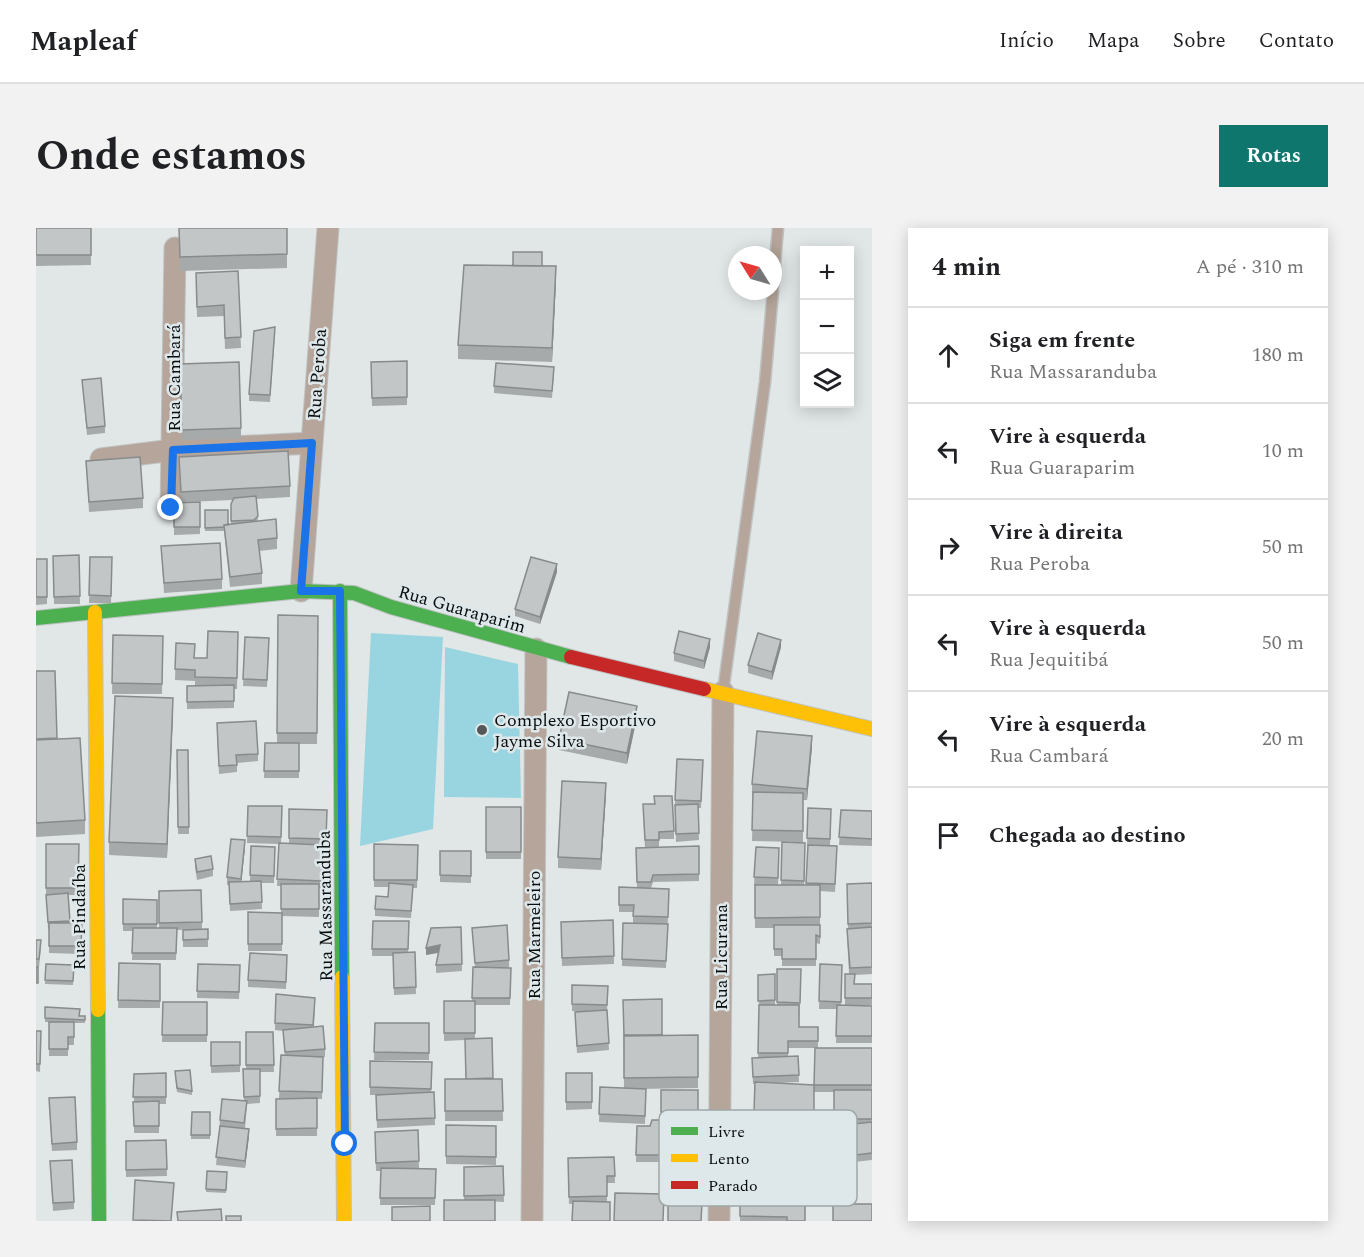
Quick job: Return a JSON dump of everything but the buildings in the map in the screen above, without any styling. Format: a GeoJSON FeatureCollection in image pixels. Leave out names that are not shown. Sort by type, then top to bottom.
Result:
{"type":"FeatureCollection","features":[{"type":"Feature","properties":{"kind":"street","name":"Rua Peroba"},"geometry":{"type":"LineString","coordinates":[[301,591],[328,228]]}},
{"type":"Feature","properties":{"kind":"street","name":"Rua Cambará"},"geometry":{"type":"LineString","coordinates":[[171,508],[175,248]]}},
{"type":"Feature","properties":{"kind":"street"},"geometry":{"type":"LineString","coordinates":[[101,459],[173,450],[312,443]]}},
{"type":"Feature","properties":{"kind":"street","name":"Rua Guaraparim"},"geometry":{"type":"LineString","coordinates":[[36,618],[301,591],[340,591],[354,593],[391,608],[536,649],[872,729]]}},
{"type":"Feature","properties":{"kind":"street","name":"Rua Massaranduba"},"geometry":{"type":"LineString","coordinates":[[340,591],[344,1221]]}},
{"type":"Feature","properties":{"kind":"street","name":"Rua Pindaíba"},"geometry":{"type":"LineString","coordinates":[[95,612],[99,1221]]}},
{"type":"Feature","properties":{"kind":"street","name":"Rua Marmeleiro"},"geometry":{"type":"LineString","coordinates":[[532,1221],[536,649]]}},
{"type":"Feature","properties":{"kind":"street","name":"Rua Licurana"},"geometry":{"type":"LineString","coordinates":[[720,1110],[723,692]]}},
{"type":"Feature","properties":{"kind":"street","name":"Rua Licurana"},"geometry":{"type":"LineString","coordinates":[[719,1206],[719,1221]]}},
{"type":"Feature","properties":{"kind":"lane"},"geometry":{"type":"LineString","coordinates":[[777,246],[778,228]]}},
{"type":"Feature","properties":{"kind":"lane"},"geometry":{"type":"LineString","coordinates":[[723,692],[765,382],[772,300]]}},
{"type":"Feature","properties":{"kind":"shaded area"},"geometry":{"type":"Polygon","coordinates":[[[371,633],[443,637],[433,829],[360,846],[371,633]]]}},
{"type":"Feature","properties":{"kind":"shaded area","name":"Complexo Esportivo Jayme Silva"},"geometry":{"type":"Polygon","coordinates":[[[445,647],[518,664],[521,798],[444,797],[445,647]]]}},
{"type":"Feature","properties":{"kind":"traffic: fast"},"geometry":{"type":"LineString","coordinates":[[36,618],[301,591],[354,593],[391,607],[571,657]]}},
{"type":"Feature","properties":{"kind":"traffic: fast"},"geometry":{"type":"LineString","coordinates":[[340,591],[342,977]]}},
{"type":"Feature","properties":{"kind":"traffic: fast"},"geometry":{"type":"LineString","coordinates":[[98,1010],[99,1221]]}},
{"type":"Feature","properties":{"kind":"traffic: slow"},"geometry":{"type":"LineString","coordinates":[[95,612],[98,1010]]}},
{"type":"Feature","properties":{"kind":"traffic: slow"},"geometry":{"type":"LineString","coordinates":[[704,689],[872,729]]}},
{"type":"Feature","properties":{"kind":"traffic: slow"},"geometry":{"type":"LineString","coordinates":[[342,977],[344,1221]]}},
{"type":"Feature","properties":{"kind":"traffic: jam"},"geometry":{"type":"LineString","coordinates":[[571,657],[704,689]]}},
{"type":"Feature","properties":{"kind":"place","name":"Complexo Esportivo Jayme Silva"},"geometry":{"type":"Point","coordinates":[482,730]}},
{"type":"Feature","properties":{"kind":"route"},"geometry":{"type":"LineString","coordinates":[[171,508],[173,450],[312,443],[301,591],[340,591],[345,1144]]}}]}
